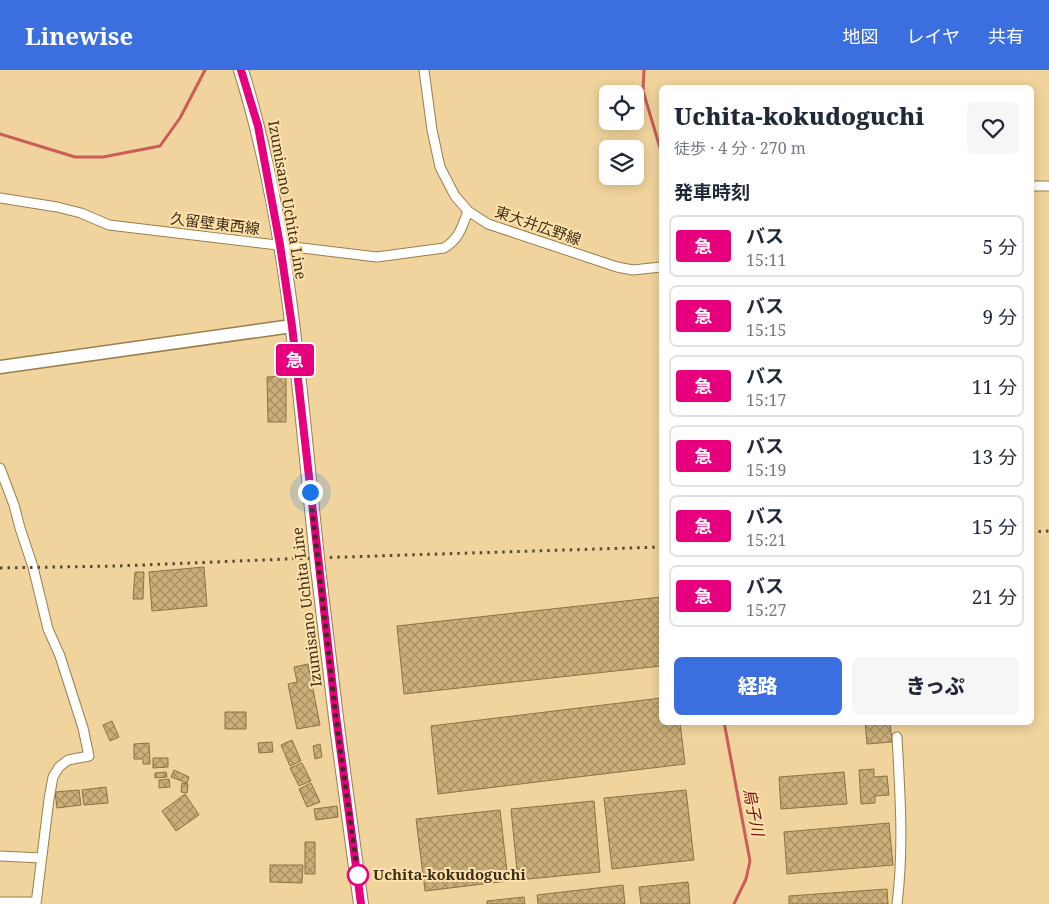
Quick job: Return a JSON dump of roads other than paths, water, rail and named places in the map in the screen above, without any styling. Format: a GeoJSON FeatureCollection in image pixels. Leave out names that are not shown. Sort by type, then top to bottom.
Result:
{"type":"FeatureCollection","features":[{"type":"Feature","properties":{"kind":"main road","name":"Izumisano Uchita Line"},"geometry":{"type":"LineString","coordinates":[[241,70],[258,126],[280,245],[292,326],[318,568],[361,904]]}},
{"type":"Feature","properties":{"kind":"street","name":"東大井広野線"},"geometry":{"type":"LineString","coordinates":[[424,70],[432,130],[440,167],[455,196],[468,211],[488,224],[618,267],[633,270],[659,267]]}},
{"type":"Feature","properties":{"kind":"street"},"geometry":{"type":"LineString","coordinates":[[1034,186],[1049,186]]}},
{"type":"Feature","properties":{"kind":"street","name":"久留壁東西線"},"geometry":{"type":"LineString","coordinates":[[0,198],[57,207],[81,213],[109,225],[377,257],[444,248],[459,235],[468,211]]}},
{"type":"Feature","properties":{"kind":"street"},"geometry":{"type":"LineString","coordinates":[[0,367],[292,326]]}},
{"type":"Feature","properties":{"kind":"street"},"geometry":{"type":"LineString","coordinates":[[0,468],[14,505],[33,567],[48,629],[60,656],[90,756],[68,760],[59,767],[53,777],[36,903],[0,902]]}},
{"type":"Feature","properties":{"kind":"street"},"geometry":{"type":"LineString","coordinates":[[897,737],[902,831],[900,883],[897,904]]}},
{"type":"Feature","properties":{"kind":"street"},"geometry":{"type":"LineString","coordinates":[[0,856],[41,858]]}},
{"type":"Feature","properties":{"kind":"waterway"},"geometry":{"type":"LineString","coordinates":[[0,134],[75,157],[103,157],[160,146],[180,118],[205,70]]}},
{"type":"Feature","properties":{"kind":"waterway","name":"烏子川"},"geometry":{"type":"LineString","coordinates":[[644,70],[643,91],[659,144]]}},
{"type":"Feature","properties":{"kind":"waterway","name":"烏子川"},"geometry":{"type":"LineString","coordinates":[[725,725],[750,861],[746,879],[734,904]]}},
{"type":"Feature","properties":{"kind":"railway"},"geometry":{"type":"LineString","coordinates":[[1034,532],[1049,531]]}},
{"type":"Feature","properties":{"kind":"railway"},"geometry":{"type":"LineString","coordinates":[[0,568],[118,566],[659,547]]}},
{"type":"Feature","properties":{"kind":"place","name":"Uchita-kokudoguchi"},"geometry":{"type":"Point","coordinates":[358,875]}}]}
